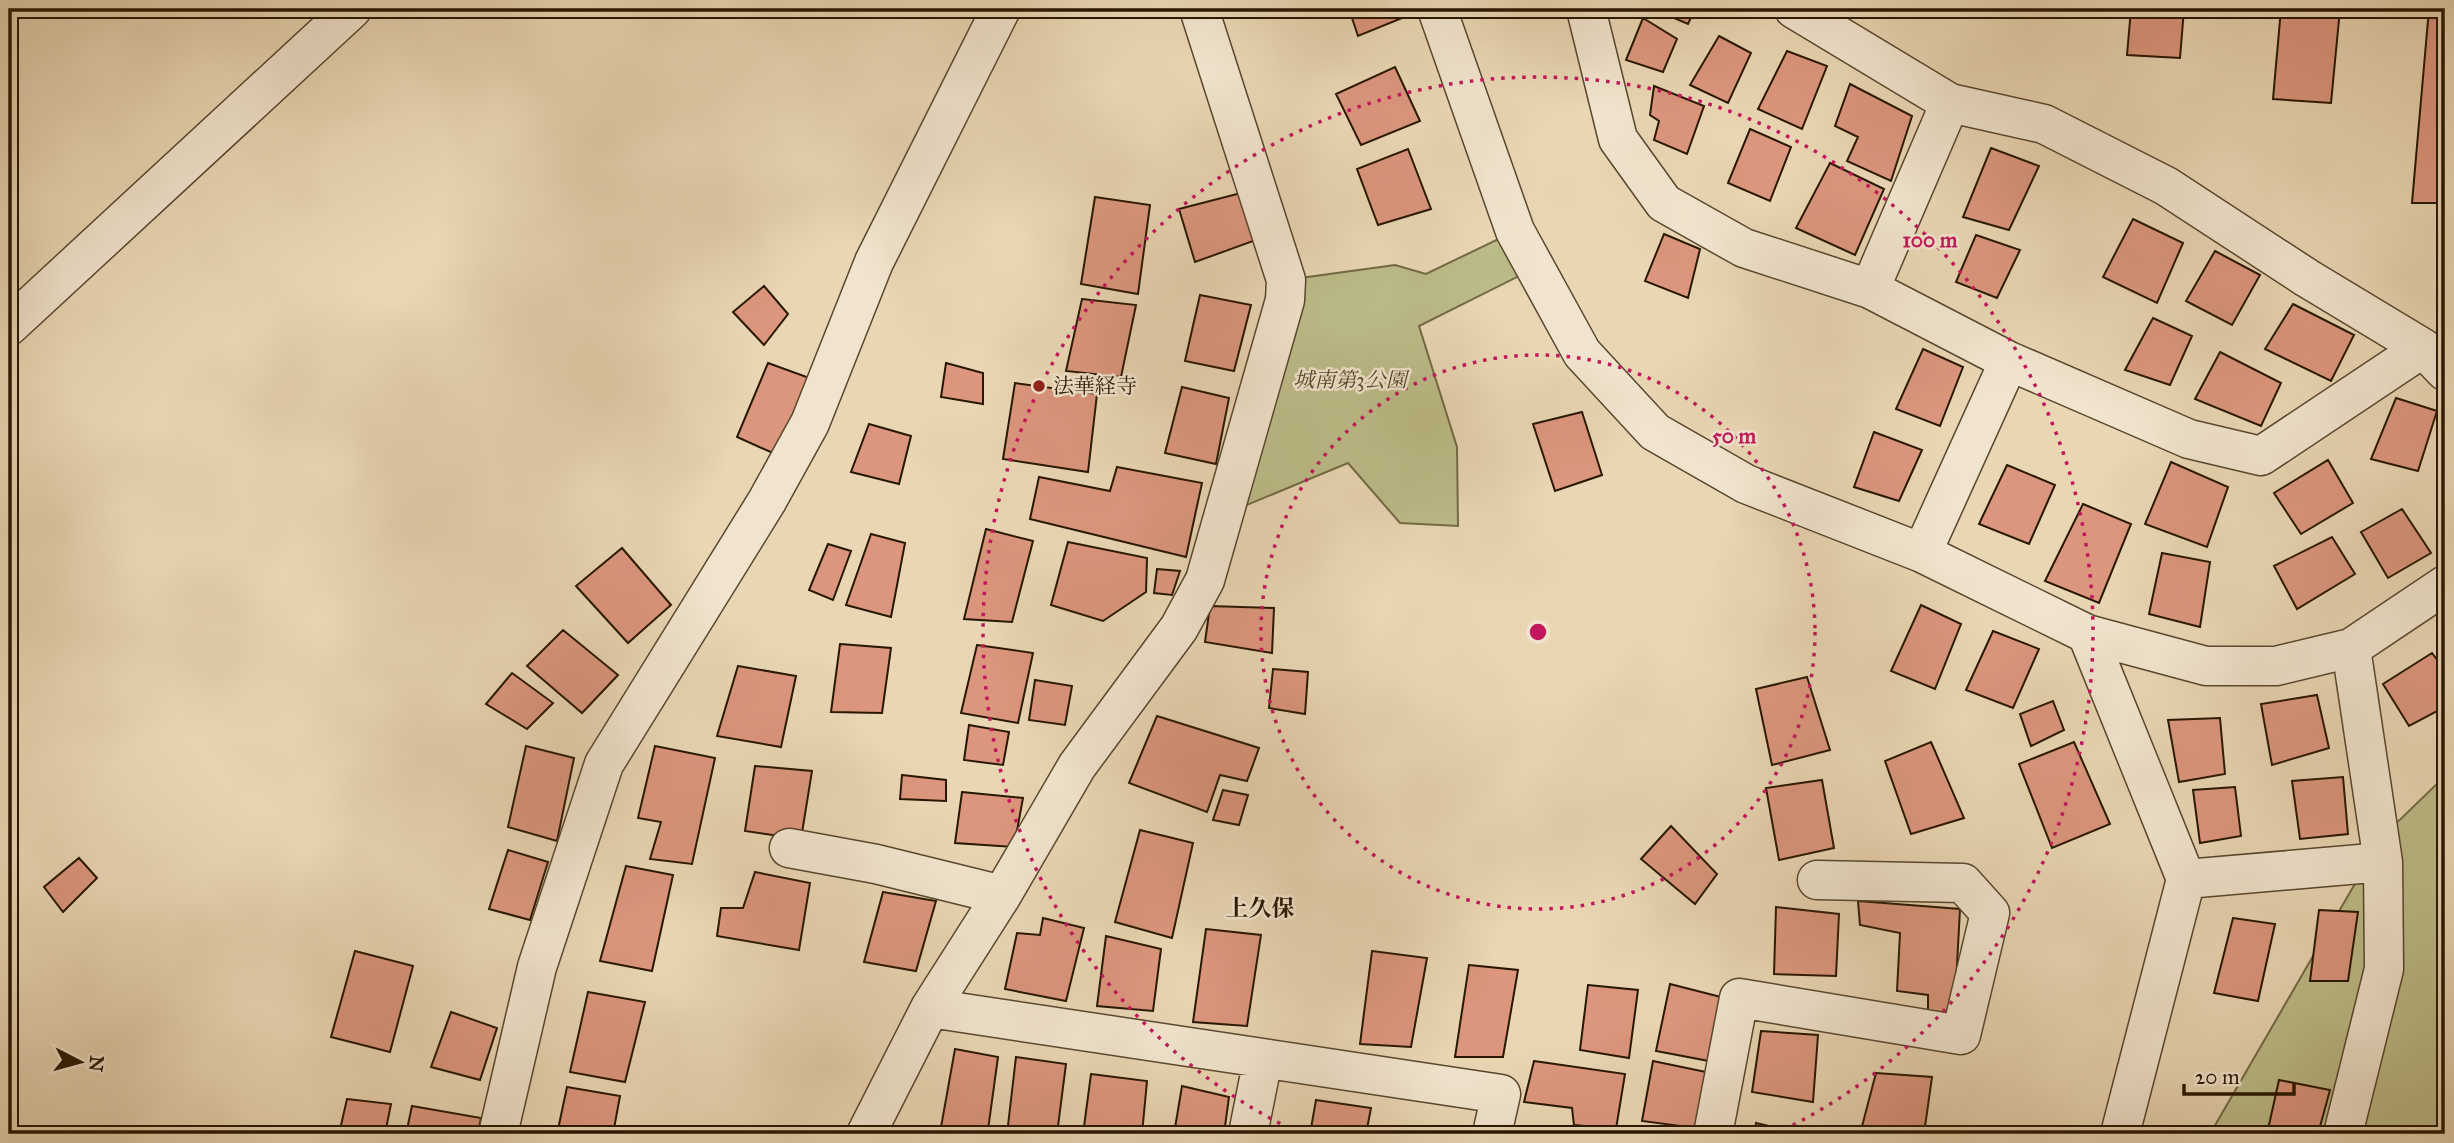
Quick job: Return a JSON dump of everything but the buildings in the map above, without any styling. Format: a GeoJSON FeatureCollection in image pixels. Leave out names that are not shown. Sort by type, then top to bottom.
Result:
{"type":"FeatureCollection","features":[{"type":"Feature","properties":{"kind":"street"},"geometry":{"type":"LineString","coordinates":[[9,326],[352,9]]}},
{"type":"Feature","properties":{"kind":"street"},"geometry":{"type":"LineString","coordinates":[[498,1134],[537,967],[604,764],[767,501],[810,423],[874,262],[1001,9]]}},
{"type":"Feature","properties":{"kind":"street"},"geometry":{"type":"LineString","coordinates":[[866,1134],[930,1008],[1002,895],[1077,766],[1179,628],[1205,580],[1285,300],[1286,279],[1199,9]]}},
{"type":"Feature","properties":{"kind":"street"},"geometry":{"type":"LineString","coordinates":[[1437,9],[1515,231],[1582,353],[1655,432],[1746,484],[1922,553],[2087,634],[2206,666],[2276,666],[2351,648],[2445,585]]}},
{"type":"Feature","properties":{"kind":"street"},"geometry":{"type":"LineString","coordinates":[[1586,9],[1618,139],[1664,203],[1744,248],[1870,289],[2009,361],[2189,439],[2261,456],[2434,360],[2166,186],[2044,124],[1950,103],[1794,9]]}},
{"type":"Feature","properties":{"kind":"street"},"geometry":{"type":"LineString","coordinates":[[1870,289],[1950,103]]}},
{"type":"Feature","properties":{"kind":"street"},"geometry":{"type":"LineString","coordinates":[[1922,553],[2009,361]]}},
{"type":"Feature","properties":{"kind":"street"},"geometry":{"type":"LineString","coordinates":[[2087,634],[2186,879],[2120,1134]]}},
{"type":"Feature","properties":{"kind":"street"},"geometry":{"type":"LineString","coordinates":[[2343,1134],[2384,969],[2383,862],[2351,648]]}},
{"type":"Feature","properties":{"kind":"street"},"geometry":{"type":"LineString","coordinates":[[789,848],[876,864],[1002,895]]}},
{"type":"Feature","properties":{"kind":"street"},"geometry":{"type":"LineString","coordinates":[[2186,879],[2383,862]]}},
{"type":"Feature","properties":{"kind":"street"},"geometry":{"type":"LineString","coordinates":[[1713,1134],[1739,998],[1961,1035],[1990,913],[1963,883],[1817,880]]}},
{"type":"Feature","properties":{"kind":"street"},"geometry":{"type":"LineString","coordinates":[[930,1008],[1501,1094],[1492,1134]]}},
{"type":"Feature","properties":{"kind":"street"},"geometry":{"type":"LineString","coordinates":[[1248,1134],[1263,1059]]}},
{"type":"Feature","properties":{"kind":"green space","name":"城南第3公園"},"geometry":{"type":"Polygon","coordinates":[[[1515,231],[1535,268],[1419,326],[1457,447],[1458,526],[1400,523],[1348,463],[1225,514],[1286,280],[1395,265],[1426,274],[1515,231]]]}},
{"type":"Feature","properties":{"kind":"green space"},"geometry":{"type":"Polygon","coordinates":[[[2445,776],[2445,1134],[2210,1134],[2382,837],[2445,776]]]}},
{"type":"Feature","properties":{"kind":"place","name":"法華経寺"},"geometry":{"type":"Point","coordinates":[1039,386]}},
{"type":"Feature","properties":{"kind":"district","name":"上久保"},"geometry":{"type":"Point","coordinates":[1260,908]}}]}
